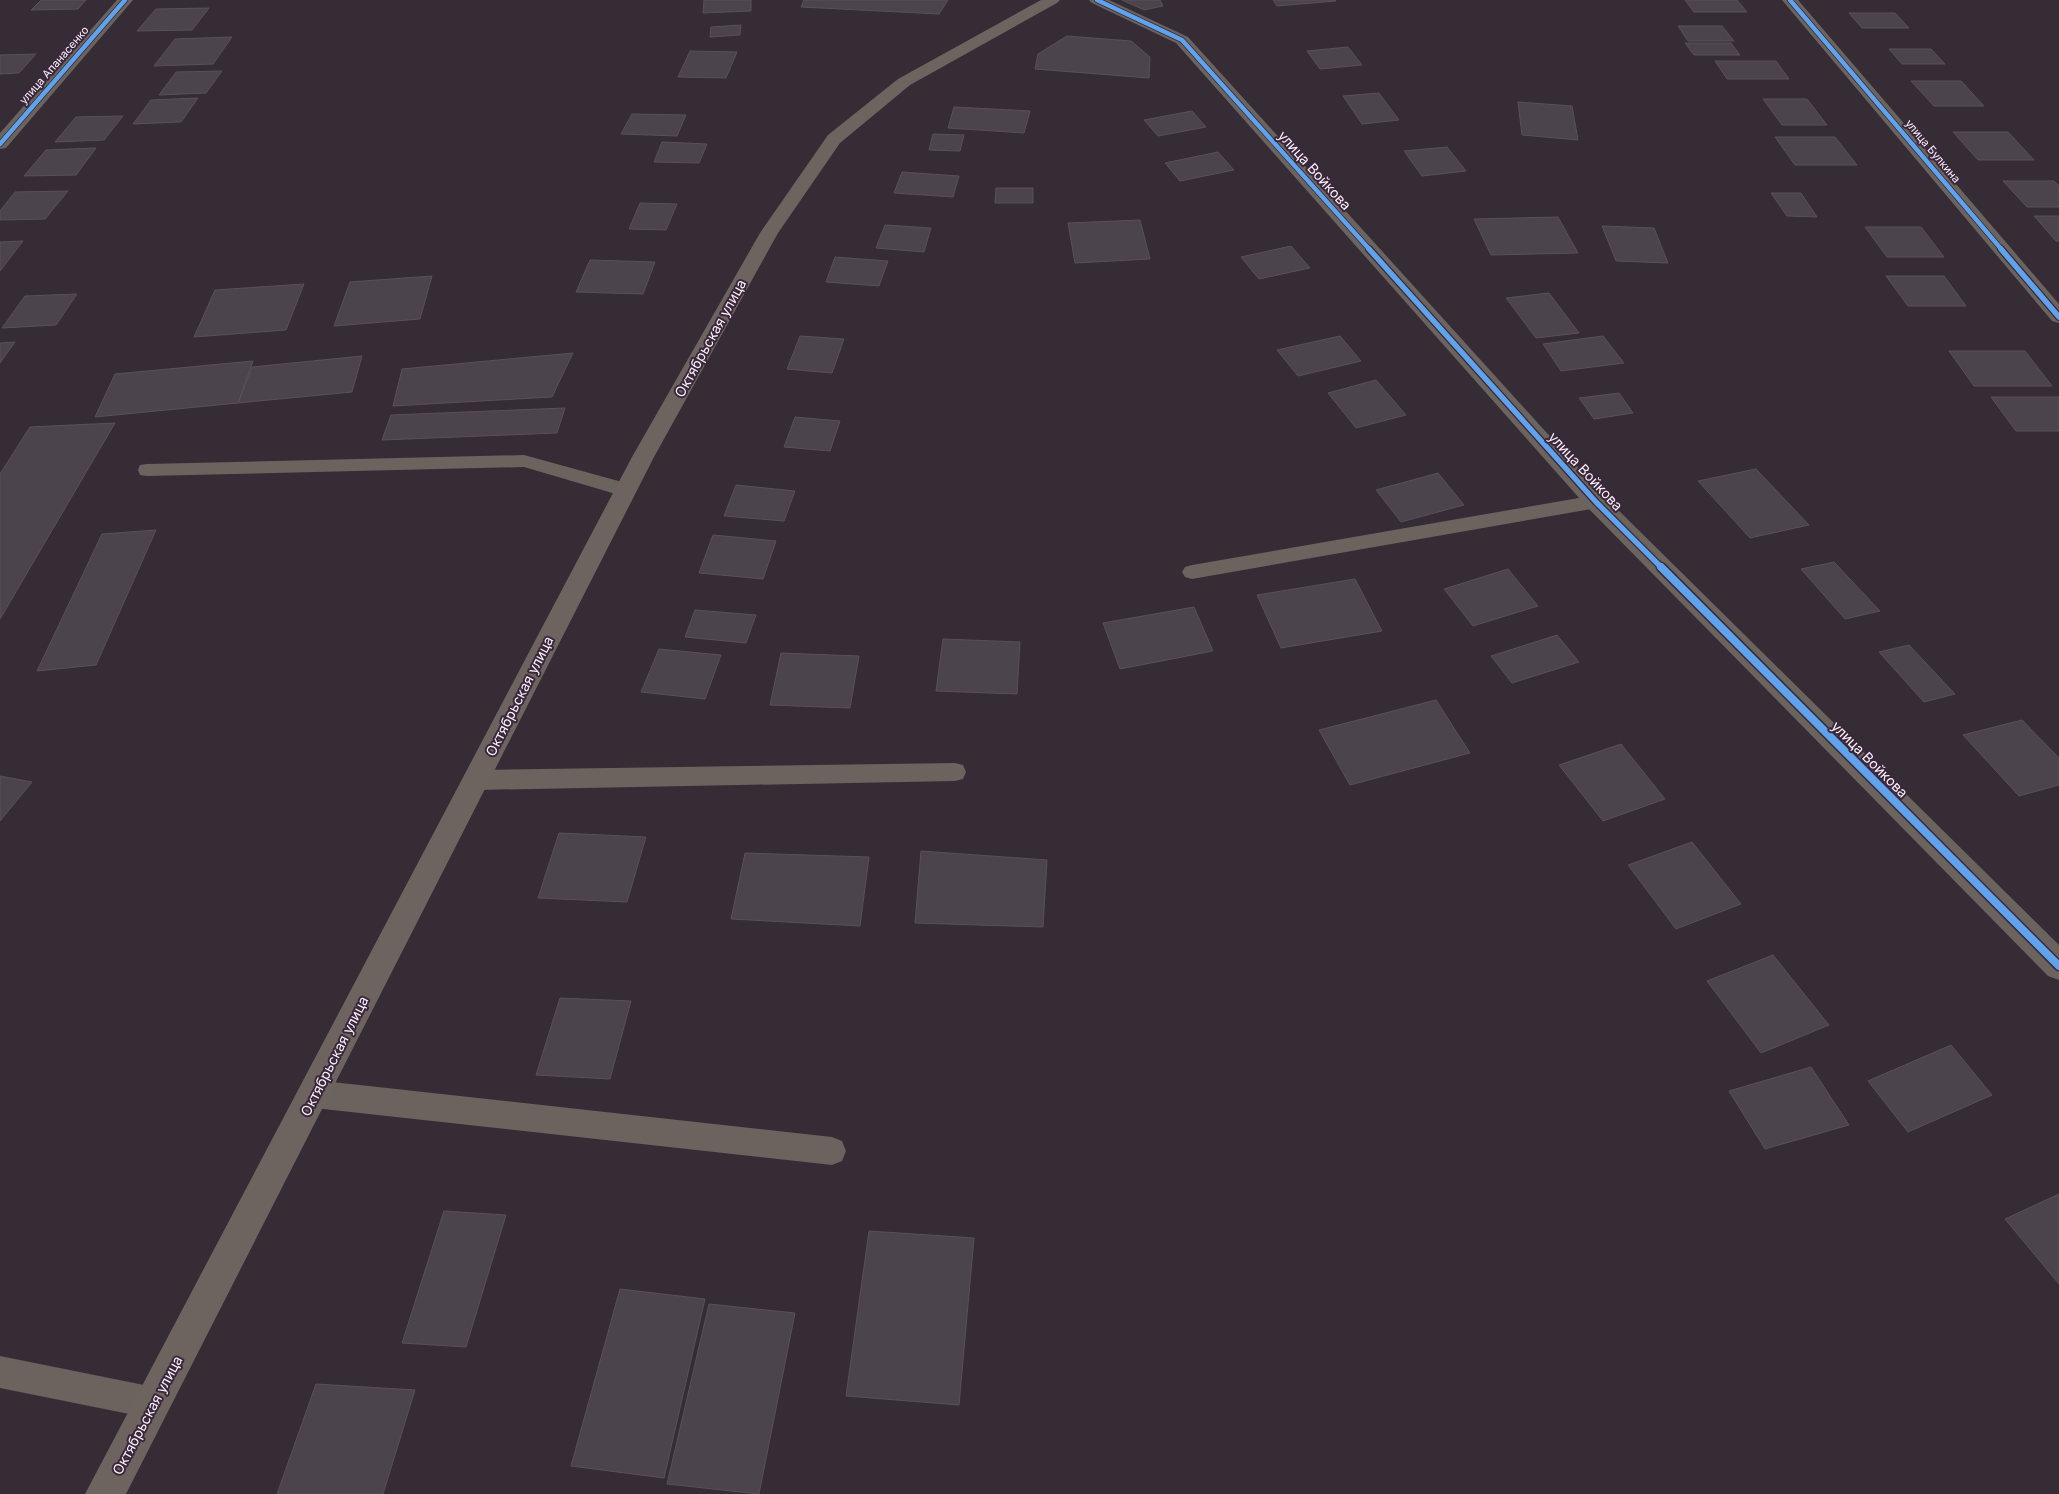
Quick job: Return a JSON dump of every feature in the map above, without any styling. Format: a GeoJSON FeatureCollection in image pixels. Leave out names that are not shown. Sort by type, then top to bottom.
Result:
{"type":"FeatureCollection","features":[{"type":"Feature","properties":{"kind":"main road","name":"Октябрьская улица"},"geometry":{"type":"LineString","coordinates":[[105,1494],[154,1403],[626,490],[769,233],[834,139],[904,82],[1052,0]]}},
{"type":"Feature","properties":{"kind":"street","name":"улица Апанасенко"},"geometry":{"type":"LineString","coordinates":[[0,144],[125,0]]}},
{"type":"Feature","properties":{"kind":"street","name":"улица Войкова"},"geometry":{"type":"LineString","coordinates":[[1097,0],[1182,40],[1596,502],[2047,942],[2059,966]]}},
{"type":"Feature","properties":{"kind":"street","name":"улица Булкина"},"geometry":{"type":"LineString","coordinates":[[1790,0],[2059,317]]}},
{"type":"Feature","properties":{"kind":"lane"},"geometry":{"type":"LineString","coordinates":[[146,470],[524,461],[626,490]]}},
{"type":"Feature","properties":{"kind":"lane"},"geometry":{"type":"LineString","coordinates":[[1192,572],[1596,502]]}},
{"type":"Feature","properties":{"kind":"lane"},"geometry":{"type":"LineString","coordinates":[[476,780],[955,772]]}},
{"type":"Feature","properties":{"kind":"lane"},"geometry":{"type":"LineString","coordinates":[[314,1094],[832,1151]]}},
{"type":"Feature","properties":{"kind":"lane"},"geometry":{"type":"LineString","coordinates":[[0,1372],[154,1403]]}},
{"type":"Feature","properties":{"kind":"building"},"geometry":{"type":"Polygon","coordinates":[[[41,0],[86,0],[78,9],[31,10],[41,0]]]}},
{"type":"Feature","properties":{"kind":"building"},"geometry":{"type":"Polygon","coordinates":[[[704,0],[751,0],[751,11],[703,13],[704,0]]]}},
{"type":"Feature","properties":{"kind":"building"},"geometry":{"type":"Polygon","coordinates":[[[804,0],[948,0],[939,14],[801,7],[804,0]]]}},
{"type":"Feature","properties":{"kind":"building"},"geometry":{"type":"Polygon","coordinates":[[[1122,0],[1160,0],[1163,6],[1144,10],[1122,0]]]}},
{"type":"Feature","properties":{"kind":"building"},"geometry":{"type":"Polygon","coordinates":[[[1273,0],[1335,0],[1336,1],[1277,6],[1273,0]]]}},
{"type":"Feature","properties":{"kind":"building"},"geometry":{"type":"Polygon","coordinates":[[[1685,0],[1737,0],[1747,12],[1694,12],[1685,0]]]}},
{"type":"Feature","properties":{"kind":"building"},"geometry":{"type":"Polygon","coordinates":[[[209,8],[192,30],[137,31],[156,9],[209,8]]]}},
{"type":"Feature","properties":{"kind":"building"},"geometry":{"type":"Polygon","coordinates":[[[1849,13],[1895,13],[1909,28],[1862,28],[1849,13]]]}},
{"type":"Feature","properties":{"kind":"building"},"geometry":{"type":"Polygon","coordinates":[[[741,25],[740,35],[710,37],[711,27],[741,25]]]}},
{"type":"Feature","properties":{"kind":"building"},"geometry":{"type":"Polygon","coordinates":[[[1678,26],[1722,26],[1734,41],[1688,41],[1678,26]]]}},
{"type":"Feature","properties":{"kind":"building"},"geometry":{"type":"Polygon","coordinates":[[[1067,36],[1131,41],[1150,57],[1149,78],[1035,69],[1038,54],[1067,36]]]}},
{"type":"Feature","properties":{"kind":"building"},"geometry":{"type":"Polygon","coordinates":[[[232,37],[213,64],[154,66],[175,39],[232,37]]]}},
{"type":"Feature","properties":{"kind":"building"},"geometry":{"type":"Polygon","coordinates":[[[1685,43],[1731,43],[1740,55],[1694,55],[1685,43]]]}},
{"type":"Feature","properties":{"kind":"building"},"geometry":{"type":"Polygon","coordinates":[[[1348,47],[1362,65],[1320,69],[1307,51],[1348,47]]]}},
{"type":"Feature","properties":{"kind":"building"},"geometry":{"type":"Polygon","coordinates":[[[1889,49],[1931,49],[1945,64],[1902,64],[1889,49]]]}},
{"type":"Feature","properties":{"kind":"building"},"geometry":{"type":"Polygon","coordinates":[[[690,51],[737,52],[726,78],[678,77],[690,51]]]}},
{"type":"Feature","properties":{"kind":"building"},"geometry":{"type":"Polygon","coordinates":[[[36,54],[19,73],[0,74],[0,55],[36,54]]]}},
{"type":"Feature","properties":{"kind":"building"},"geometry":{"type":"Polygon","coordinates":[[[1715,61],[1776,61],[1789,79],[1727,79],[1715,61]]]}},
{"type":"Feature","properties":{"kind":"building"},"geometry":{"type":"Polygon","coordinates":[[[222,71],[206,93],[159,95],[176,72],[222,71]]]}},
{"type":"Feature","properties":{"kind":"building"},"geometry":{"type":"Polygon","coordinates":[[[1911,81],[1961,81],[1984,106],[1934,106],[1911,81]]]}},
{"type":"Feature","properties":{"kind":"building"},"geometry":{"type":"Polygon","coordinates":[[[1379,93],[1399,120],[1362,124],[1343,96],[1379,93]]]}},
{"type":"Feature","properties":{"kind":"building"},"geometry":{"type":"Polygon","coordinates":[[[198,98],[181,122],[133,124],[151,100],[198,98]]]}},
{"type":"Feature","properties":{"kind":"building"},"geometry":{"type":"Polygon","coordinates":[[[1763,99],[1807,99],[1827,125],[1782,125],[1763,99]]]}},
{"type":"Feature","properties":{"kind":"building"},"geometry":{"type":"Polygon","coordinates":[[[1518,102],[1572,106],[1578,140],[1522,135],[1518,102]]]}},
{"type":"Feature","properties":{"kind":"building"},"geometry":{"type":"Polygon","coordinates":[[[954,107],[1030,111],[1024,133],[948,128],[954,107]]]}},
{"type":"Feature","properties":{"kind":"building"},"geometry":{"type":"Polygon","coordinates":[[[1192,111],[1206,127],[1158,136],[1144,120],[1192,111]]]}},
{"type":"Feature","properties":{"kind":"building"},"geometry":{"type":"Polygon","coordinates":[[[632,114],[686,115],[677,136],[621,134],[632,114]]]}},
{"type":"Feature","properties":{"kind":"building"},"geometry":{"type":"Polygon","coordinates":[[[123,116],[104,140],[55,142],[76,117],[123,116]]]}},
{"type":"Feature","properties":{"kind":"building"},"geometry":{"type":"Polygon","coordinates":[[[1953,132],[2008,132],[2034,160],[1978,160],[1953,132]]]}},
{"type":"Feature","properties":{"kind":"building"},"geometry":{"type":"Polygon","coordinates":[[[933,134],[964,135],[960,151],[929,150],[933,134]]]}},
{"type":"Feature","properties":{"kind":"building"},"geometry":{"type":"Polygon","coordinates":[[[1775,137],[1835,137],[1857,165],[1795,165],[1775,137]]]}},
{"type":"Feature","properties":{"kind":"building"},"geometry":{"type":"Polygon","coordinates":[[[662,142],[707,144],[699,163],[654,162],[662,142]]]}},
{"type":"Feature","properties":{"kind":"building"},"geometry":{"type":"Polygon","coordinates":[[[1447,147],[1466,171],[1422,176],[1404,151],[1447,147]]]}},
{"type":"Feature","properties":{"kind":"building"},"geometry":{"type":"Polygon","coordinates":[[[96,148],[76,175],[24,176],[46,150],[96,148]]]}},
{"type":"Feature","properties":{"kind":"building"},"geometry":{"type":"Polygon","coordinates":[[[1218,152],[1234,170],[1180,181],[1165,163],[1218,152]]]}},
{"type":"Feature","properties":{"kind":"building"},"geometry":{"type":"Polygon","coordinates":[[[902,172],[959,176],[953,197],[894,193],[902,172]]]}},
{"type":"Feature","properties":{"kind":"building"},"geometry":{"type":"Polygon","coordinates":[[[2003,181],[2054,181],[2059,186],[2059,207],[2027,207],[2003,181]]]}},
{"type":"Feature","properties":{"kind":"building"},"geometry":{"type":"Polygon","coordinates":[[[996,188],[1033,188],[1033,203],[995,203],[996,188]]]}},
{"type":"Feature","properties":{"kind":"building"},"geometry":{"type":"Polygon","coordinates":[[[68,191],[45,219],[0,220],[0,211],[15,192],[68,191]]]}},
{"type":"Feature","properties":{"kind":"building"},"geometry":{"type":"Polygon","coordinates":[[[1771,193],[1801,193],[1817,217],[1787,216],[1771,193]]]}},
{"type":"Feature","properties":{"kind":"building"},"geometry":{"type":"Polygon","coordinates":[[[640,203],[677,204],[666,230],[629,229],[640,203]]]}},
{"type":"Feature","properties":{"kind":"building"},"geometry":{"type":"Polygon","coordinates":[[[2034,216],[2059,216],[2059,241],[2056,241],[2034,216]]]}},
{"type":"Feature","properties":{"kind":"building"},"geometry":{"type":"Polygon","coordinates":[[[1558,217],[1578,253],[1491,255],[1474,219],[1558,217]]]}},
{"type":"Feature","properties":{"kind":"building"},"geometry":{"type":"Polygon","coordinates":[[[1140,220],[1150,259],[1075,263],[1068,223],[1140,220]]]}},
{"type":"Feature","properties":{"kind":"building"},"geometry":{"type":"Polygon","coordinates":[[[885,225],[931,228],[924,252],[876,248],[885,225]]]}},
{"type":"Feature","properties":{"kind":"building"},"geometry":{"type":"Polygon","coordinates":[[[1602,226],[1654,228],[1668,263],[1616,261],[1602,226]]]}},
{"type":"Feature","properties":{"kind":"building"},"geometry":{"type":"Polygon","coordinates":[[[1865,227],[1921,227],[1944,257],[1887,257],[1865,227]]]}},
{"type":"Feature","properties":{"kind":"building"},"geometry":{"type":"Polygon","coordinates":[[[23,241],[0,271],[0,242],[23,241]]]}},
{"type":"Feature","properties":{"kind":"building"},"geometry":{"type":"Polygon","coordinates":[[[1291,246],[1310,268],[1259,279],[1241,257],[1291,246]]]}},
{"type":"Feature","properties":{"kind":"building"},"geometry":{"type":"Polygon","coordinates":[[[835,257],[888,261],[879,286],[826,282],[835,257]]]}},
{"type":"Feature","properties":{"kind":"building"},"geometry":{"type":"Polygon","coordinates":[[[590,260],[655,262],[643,294],[576,292],[590,260]]]}},
{"type":"Feature","properties":{"kind":"building"},"geometry":{"type":"Polygon","coordinates":[[[432,276],[420,319],[334,326],[350,282],[432,276]]]}},
{"type":"Feature","properties":{"kind":"building"},"geometry":{"type":"Polygon","coordinates":[[[1886,276],[1944,276],[1966,306],[1908,306],[1886,276]]]}},
{"type":"Feature","properties":{"kind":"building"},"geometry":{"type":"Polygon","coordinates":[[[304,284],[286,330],[194,337],[215,290],[304,284]]]}},
{"type":"Feature","properties":{"kind":"building"},"geometry":{"type":"Polygon","coordinates":[[[1549,293],[1579,333],[1536,338],[1506,298],[1549,293]]]}},
{"type":"Feature","properties":{"kind":"building"},"geometry":{"type":"Polygon","coordinates":[[[77,294],[56,325],[2,328],[25,296],[77,294]]]}},
{"type":"Feature","properties":{"kind":"building"},"geometry":{"type":"Polygon","coordinates":[[[800,336],[844,339],[832,373],[787,369],[800,336]]]}},
{"type":"Feature","properties":{"kind":"building"},"geometry":{"type":"Polygon","coordinates":[[[1340,336],[1361,361],[1298,376],[1277,350],[1340,336]]]}},
{"type":"Feature","properties":{"kind":"building"},"geometry":{"type":"Polygon","coordinates":[[[1603,336],[1624,363],[1561,371],[1543,344],[1603,336]]]}},
{"type":"Feature","properties":{"kind":"building"},"geometry":{"type":"Polygon","coordinates":[[[15,342],[0,363],[0,343],[15,342]]]}},
{"type":"Feature","properties":{"kind":"building"},"geometry":{"type":"Polygon","coordinates":[[[1949,351],[2025,351],[2052,386],[1974,386],[1949,351]]]}},
{"type":"Feature","properties":{"kind":"building"},"geometry":{"type":"Polygon","coordinates":[[[573,353],[552,397],[393,406],[402,369],[573,353]]]}},
{"type":"Feature","properties":{"kind":"building"},"geometry":{"type":"Polygon","coordinates":[[[362,356],[352,392],[238,403],[252,367],[362,356]]]}},
{"type":"Feature","properties":{"kind":"building"},"geometry":{"type":"Polygon","coordinates":[[[253,361],[238,403],[95,417],[115,374],[253,361]]]}},
{"type":"Feature","properties":{"kind":"building"},"geometry":{"type":"Polygon","coordinates":[[[1376,380],[1406,415],[1356,428],[1328,393],[1376,380]]]}},
{"type":"Feature","properties":{"kind":"building"},"geometry":{"type":"Polygon","coordinates":[[[1619,393],[1633,413],[1594,419],[1579,398],[1619,393]]]}},
{"type":"Feature","properties":{"kind":"building"},"geometry":{"type":"Polygon","coordinates":[[[1991,397],[2059,397],[2059,431],[2016,431],[1991,397]]]}},
{"type":"Feature","properties":{"kind":"building"},"geometry":{"type":"Polygon","coordinates":[[[565,408],[557,433],[382,440],[391,415],[565,408]]]}},
{"type":"Feature","properties":{"kind":"building"},"geometry":{"type":"Polygon","coordinates":[[[795,417],[840,421],[830,451],[784,447],[795,417]]]}},
{"type":"Feature","properties":{"kind":"building"},"geometry":{"type":"Polygon","coordinates":[[[115,423],[0,619],[0,474],[30,427],[115,423]]]}},
{"type":"Feature","properties":{"kind":"building"},"geometry":{"type":"Polygon","coordinates":[[[1756,469],[1809,525],[1750,538],[1698,481],[1756,469]]]}},
{"type":"Feature","properties":{"kind":"building"},"geometry":{"type":"Polygon","coordinates":[[[1438,473],[1464,505],[1401,522],[1376,490],[1438,473]]]}},
{"type":"Feature","properties":{"kind":"building"},"geometry":{"type":"Polygon","coordinates":[[[736,485],[795,491],[784,521],[724,516],[736,485]]]}},
{"type":"Feature","properties":{"kind":"building"},"geometry":{"type":"Polygon","coordinates":[[[156,530],[96,665],[37,671],[102,534],[156,530]]]}},
{"type":"Feature","properties":{"kind":"building"},"geometry":{"type":"Polygon","coordinates":[[[713,535],[776,541],[763,579],[699,573],[713,535]]]}},
{"type":"Feature","properties":{"kind":"building"},"geometry":{"type":"Polygon","coordinates":[[[1834,562],[1880,611],[1845,619],[1801,569],[1834,562]]]}},
{"type":"Feature","properties":{"kind":"building"},"geometry":{"type":"Polygon","coordinates":[[[1508,569],[1538,606],[1473,626],[1444,589],[1508,569]]]}},
{"type":"Feature","properties":{"kind":"building"},"geometry":{"type":"Polygon","coordinates":[[[1355,579],[1382,631],[1281,648],[1257,595],[1355,579]]]}},
{"type":"Feature","properties":{"kind":"building"},"geometry":{"type":"Polygon","coordinates":[[[1194,607],[1213,651],[1120,669],[1103,623],[1194,607]]]}},
{"type":"Feature","properties":{"kind":"building"},"geometry":{"type":"Polygon","coordinates":[[[695,610],[756,615],[746,643],[685,637],[695,610]]]}},
{"type":"Feature","properties":{"kind":"building"},"geometry":{"type":"Polygon","coordinates":[[[1557,635],[1579,662],[1512,683],[1491,656],[1557,635]]]}},
{"type":"Feature","properties":{"kind":"building"},"geometry":{"type":"Polygon","coordinates":[[[943,639],[1020,642],[1017,694],[936,691],[943,639]]]}},
{"type":"Feature","properties":{"kind":"building"},"geometry":{"type":"Polygon","coordinates":[[[1909,645],[1955,694],[1924,702],[1879,652],[1909,645]]]}},
{"type":"Feature","properties":{"kind":"building"},"geometry":{"type":"Polygon","coordinates":[[[659,649],[721,655],[705,699],[641,692],[659,649]]]}},
{"type":"Feature","properties":{"kind":"building"},"geometry":{"type":"Polygon","coordinates":[[[781,653],[859,656],[850,708],[770,705],[781,653]]]}},
{"type":"Feature","properties":{"kind":"building"},"geometry":{"type":"Polygon","coordinates":[[[1436,700],[1470,753],[1350,785],[1319,730],[1436,700]]]}},
{"type":"Feature","properties":{"kind":"building"},"geometry":{"type":"Polygon","coordinates":[[[2022,720],[2059,758],[2059,785],[2019,796],[1963,735],[2022,720]]]}},
{"type":"Feature","properties":{"kind":"building"},"geometry":{"type":"Polygon","coordinates":[[[1621,744],[1665,799],[1603,821],[1559,765],[1621,744]]]}},
{"type":"Feature","properties":{"kind":"building"},"geometry":{"type":"Polygon","coordinates":[[[0,776],[32,782],[0,821],[0,776]]]}},
{"type":"Feature","properties":{"kind":"building"},"geometry":{"type":"Polygon","coordinates":[[[559,833],[646,837],[627,902],[538,898],[559,833]]]}},
{"type":"Feature","properties":{"kind":"building"},"geometry":{"type":"Polygon","coordinates":[[[1692,842],[1741,904],[1676,929],[1628,865],[1692,842]]]}},
{"type":"Feature","properties":{"kind":"building"},"geometry":{"type":"Polygon","coordinates":[[[921,851],[1047,860],[1043,927],[915,923],[921,851]]]}},
{"type":"Feature","properties":{"kind":"building"},"geometry":{"type":"Polygon","coordinates":[[[745,853],[869,857],[860,926],[731,919],[745,853]]]}},
{"type":"Feature","properties":{"kind":"building"},"geometry":{"type":"Polygon","coordinates":[[[1773,955],[1829,1025],[1761,1053],[1707,981],[1773,955]]]}},
{"type":"Feature","properties":{"kind":"building"},"geometry":{"type":"Polygon","coordinates":[[[560,998],[631,1001],[610,1079],[536,1075],[560,998]]]}},
{"type":"Feature","properties":{"kind":"building"},"geometry":{"type":"Polygon","coordinates":[[[1951,1045],[1992,1095],[1908,1132],[1868,1081],[1951,1045]]]}},
{"type":"Feature","properties":{"kind":"building"},"geometry":{"type":"Polygon","coordinates":[[[1811,1067],[1849,1125],[1765,1149],[1729,1091],[1811,1067]]]}},
{"type":"Feature","properties":{"kind":"building"},"geometry":{"type":"Polygon","coordinates":[[[2059,1194],[2059,1284],[2005,1219],[2059,1194]]]}},
{"type":"Feature","properties":{"kind":"building"},"geometry":{"type":"Polygon","coordinates":[[[444,1211],[506,1215],[466,1347],[402,1343],[444,1211]]]}},
{"type":"Feature","properties":{"kind":"building"},"geometry":{"type":"Polygon","coordinates":[[[869,1231],[974,1238],[959,1405],[846,1396],[869,1231]]]}},
{"type":"Feature","properties":{"kind":"building"},"geometry":{"type":"Polygon","coordinates":[[[620,1289],[705,1299],[664,1478],[571,1466],[620,1289]]]}},
{"type":"Feature","properties":{"kind":"building"},"geometry":{"type":"Polygon","coordinates":[[[709,1304],[795,1313],[759,1494],[667,1484],[709,1304]]]}},
{"type":"Feature","properties":{"kind":"building"},"geometry":{"type":"Polygon","coordinates":[[[316,1384],[415,1390],[383,1494],[277,1494],[316,1384]]]}},
{"type":"Feature","properties":{"kind":"cycle path"},"geometry":{"type":"LineString","coordinates":[[0,144],[125,0]]}},
{"type":"Feature","properties":{"kind":"cycle path"},"geometry":{"type":"LineString","coordinates":[[1097,0],[1182,40],[1596,502],[2059,966]]}},
{"type":"Feature","properties":{"kind":"cycle path"},"geometry":{"type":"LineString","coordinates":[[1790,0],[2059,317]]}}]}
